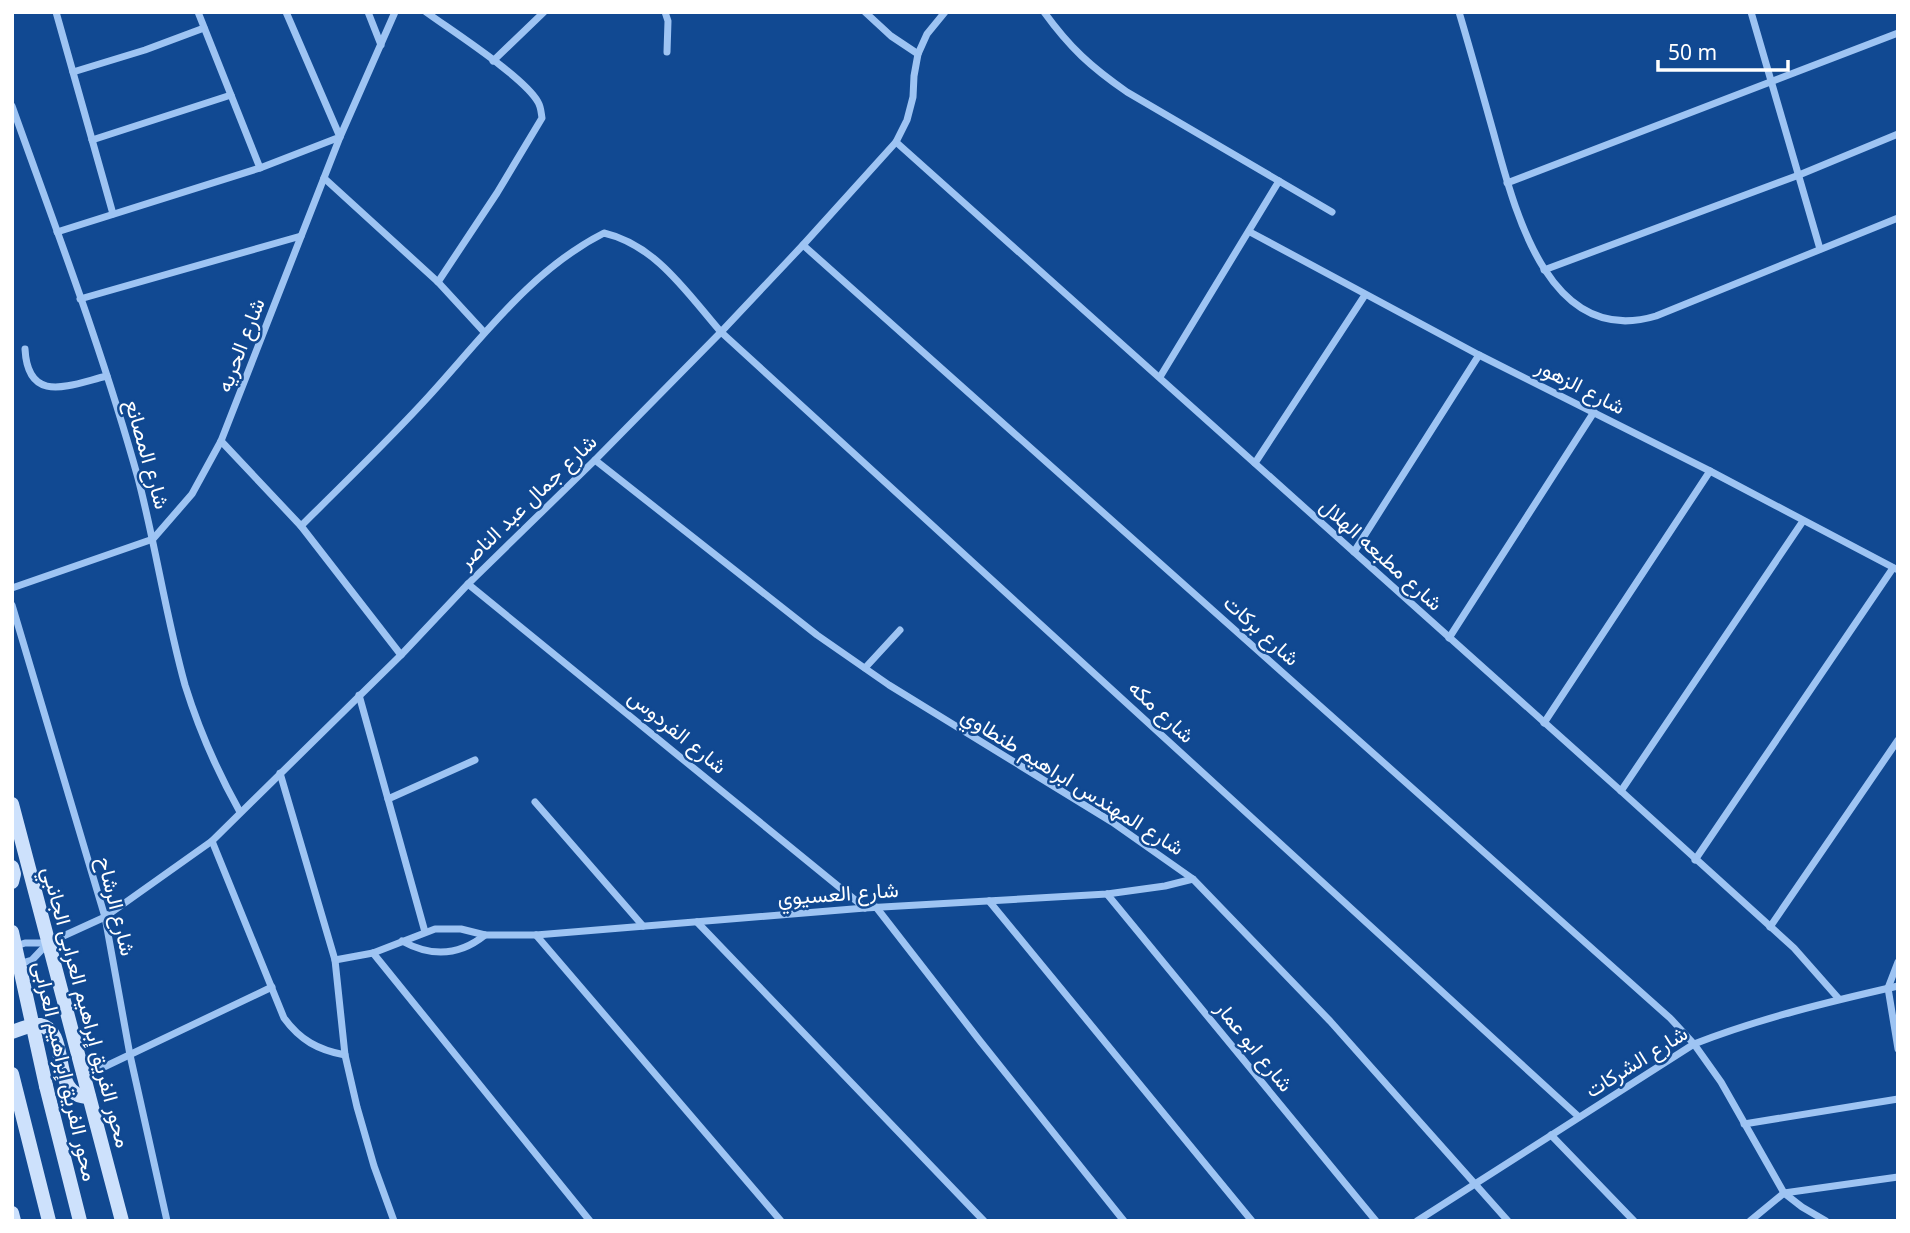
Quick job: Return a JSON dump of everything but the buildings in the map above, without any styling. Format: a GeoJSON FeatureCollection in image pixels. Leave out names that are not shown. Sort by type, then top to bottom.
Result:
{"type":"FeatureCollection","features":[{"type":"Feature","properties":{"kind":"street"},"geometry":{"type":"LineString","coordinates":[[56,12],[114,214]]}},
{"type":"Feature","properties":{"kind":"street"},"geometry":{"type":"LineString","coordinates":[[198,12],[260,168]]}},
{"type":"Feature","properties":{"kind":"street"},"geometry":{"type":"LineString","coordinates":[[57,232],[260,168],[340,137],[286,12]]}},
{"type":"Feature","properties":{"kind":"street"},"geometry":{"type":"LineString","coordinates":[[368,12],[381,45]]}},
{"type":"Feature","properties":{"kind":"street","name":"شارع الحريه"},"geometry":{"type":"LineString","coordinates":[[12,588],[153,539],[192,494],[221,441],[340,137],[395,12]]}},
{"type":"Feature","properties":{"kind":"street"},"geometry":{"type":"LineString","coordinates":[[426,12],[493,61],[537,99],[542,118],[497,193],[438,282]]}},
{"type":"Feature","properties":{"kind":"street"},"geometry":{"type":"LineString","coordinates":[[493,61],[544,12]]}},
{"type":"Feature","properties":{"kind":"street"},"geometry":{"type":"LineString","coordinates":[[665,12],[668,22],[667,52]]}},
{"type":"Feature","properties":{"kind":"street"},"geometry":{"type":"LineString","coordinates":[[865,12],[891,36],[918,54]]}},
{"type":"Feature","properties":{"kind":"street","name":"شارع جمال عبد الناصر"},"geometry":{"type":"LineString","coordinates":[[12,947],[25,943],[48,943],[105,916],[212,841],[401,655],[468,583],[595,460],[721,332],[896,142],[907,120],[913,97],[918,54],[927,34],[944,12]]}},
{"type":"Feature","properties":{"kind":"street"},"geometry":{"type":"LineString","coordinates":[[1044,12],[1068,44],[1095,71],[1332,212]]}},
{"type":"Feature","properties":{"kind":"street"},"geometry":{"type":"LineString","coordinates":[[1459,12],[1507,183],[1525,234],[1544,270],[1567,297],[1587,312],[1611,320],[1636,322],[1656,316],[1898,218]]}},
{"type":"Feature","properties":{"kind":"street"},"geometry":{"type":"LineString","coordinates":[[1751,12],[1820,249]]}},
{"type":"Feature","properties":{"kind":"street"},"geometry":{"type":"LineString","coordinates":[[73,72],[145,50],[204,27]]}},
{"type":"Feature","properties":{"kind":"street"},"geometry":{"type":"LineString","coordinates":[[1507,183],[1898,33]]}},
{"type":"Feature","properties":{"kind":"street"},"geometry":{"type":"LineString","coordinates":[[92,140],[231,95]]}},
{"type":"Feature","properties":{"kind":"street","name":"شارع المصانع"},"geometry":{"type":"LineString","coordinates":[[12,106],[107,376],[153,539],[186,686],[218,774],[240,812]]}},
{"type":"Feature","properties":{"kind":"street"},"geometry":{"type":"LineString","coordinates":[[12,135],[22,132]]}},
{"type":"Feature","properties":{"kind":"street"},"geometry":{"type":"LineString","coordinates":[[1544,270],[1799,175],[1898,134]]}},
{"type":"Feature","properties":{"kind":"street","name":"شارع مطبعه الهلال"},"geometry":{"type":"LineString","coordinates":[[896,142],[1621,791],[1770,928],[1817,973],[1839,999]]}},
{"type":"Feature","properties":{"kind":"street"},"geometry":{"type":"LineString","coordinates":[[324,177],[438,282],[484,332]]}},
{"type":"Feature","properties":{"kind":"street"},"geometry":{"type":"LineString","coordinates":[[1160,377],[1279,181]]}},
{"type":"Feature","properties":{"kind":"street","name":"شارع الزهور"},"geometry":{"type":"LineString","coordinates":[[1250,232],[1479,355],[1710,471],[1895,569]]}},
{"type":"Feature","properties":{"kind":"street","name":"شارع مكه"},"geometry":{"type":"LineString","coordinates":[[301,526],[429,396],[513,301],[581,244],[604,233],[630,240],[660,262],[721,332],[1579,1117]]}},
{"type":"Feature","properties":{"kind":"street"},"geometry":{"type":"LineString","coordinates":[[80,299],[301,236]]}},
{"type":"Feature","properties":{"kind":"street","name":"شارع بركات"},"geometry":{"type":"LineString","coordinates":[[803,245],[1670,1018],[1694,1044],[1721,1082],[1784,1193]]}},
{"type":"Feature","properties":{"kind":"street"},"geometry":{"type":"LineString","coordinates":[[1255,463],[1365,295]]}},
{"type":"Feature","properties":{"kind":"street"},"geometry":{"type":"LineString","coordinates":[[25,349],[26,363],[31,375],[40,385],[52,388],[107,376]]}},
{"type":"Feature","properties":{"kind":"street"},"geometry":{"type":"LineString","coordinates":[[1354,552],[1479,355]]}},
{"type":"Feature","properties":{"kind":"street"},"geometry":{"type":"LineString","coordinates":[[1449,638],[1594,412]]}},
{"type":"Feature","properties":{"kind":"street"},"geometry":{"type":"LineString","coordinates":[[221,441],[301,526],[401,655]]}},
{"type":"Feature","properties":{"kind":"street","name":"شارع المهندس ابراهيم طنطاوي"},"geometry":{"type":"LineString","coordinates":[[595,460],[817,635],[956,727],[1112,822],[1193,879],[1330,1021],[1508,1221]]}},
{"type":"Feature","properties":{"kind":"street"},"geometry":{"type":"LineString","coordinates":[[1544,723],[1710,471]]}},
{"type":"Feature","properties":{"kind":"street"},"geometry":{"type":"LineString","coordinates":[[1621,791],[1803,521]]}},
{"type":"Feature","properties":{"kind":"street"},"geometry":{"type":"LineString","coordinates":[[1695,860],[1895,569]]}},
{"type":"Feature","properties":{"kind":"street","name":"شارع الفردوس"},"geometry":{"type":"LineString","coordinates":[[468,583],[865,908]]}},
{"type":"Feature","properties":{"kind":"street","name":"شارع الرشاح"},"geometry":{"type":"LineString","coordinates":[[12,605],[105,916],[130,1055],[167,1221]]}},
{"type":"Feature","properties":{"kind":"street"},"geometry":{"type":"LineString","coordinates":[[865,668],[900,631]]}},
{"type":"Feature","properties":{"kind":"street"},"geometry":{"type":"LineString","coordinates":[[359,695],[425,932]]}},
{"type":"Feature","properties":{"kind":"street"},"geometry":{"type":"LineString","coordinates":[[1770,928],[1898,740]]}},
{"type":"Feature","properties":{"kind":"street"},"geometry":{"type":"LineString","coordinates":[[388,799],[475,760]]}},
{"type":"Feature","properties":{"kind":"street"},"geometry":{"type":"LineString","coordinates":[[280,773],[335,960],[345,1055],[374,1166],[394,1221]]}},
{"type":"Feature","properties":{"kind":"street"},"geometry":{"type":"LineString","coordinates":[[535,802],[643,926]]}},
{"type":"Feature","properties":{"kind":"street","name":"محور الفريق إبراهيم العرابى الجانبي"},"geometry":{"type":"LineString","coordinates":[[12,804],[122,1221]]}},
{"type":"Feature","properties":{"kind":"street"},"geometry":{"type":"LineString","coordinates":[[212,841],[284,1018],[294,1031],[309,1043],[326,1051],[345,1055]]}},
{"type":"Feature","properties":{"kind":"street"},"geometry":{"type":"LineString","coordinates":[[12,867],[12,882]]}},
{"type":"Feature","properties":{"kind":"street","name":"شارع العسيوي"},"geometry":{"type":"LineString","coordinates":[[335,960],[373,953],[425,932],[448,928],[485,935],[536,935],[876,907],[1107,894],[1193,879]]}},
{"type":"Feature","properties":{"kind":"street","name":"شارع ابو عمار"},"geometry":{"type":"LineString","coordinates":[[1107,894],[1376,1221]]}},
{"type":"Feature","properties":{"kind":"street"},"geometry":{"type":"LineString","coordinates":[[989,901],[1252,1221]]}},
{"type":"Feature","properties":{"kind":"street"},"geometry":{"type":"LineString","coordinates":[[876,907],[1124,1221]]}},
{"type":"Feature","properties":{"kind":"street"},"geometry":{"type":"LineString","coordinates":[[696,922],[984,1221]]}},
{"type":"Feature","properties":{"kind":"street","name":"محور الفريق إبراهيم العرابى"},"geometry":{"type":"LineString","coordinates":[[12,932],[46,1086],[80,1221]]}},
{"type":"Feature","properties":{"kind":"street","name":"شارع العسيوي"},"geometry":{"type":"LineString","coordinates":[[402,941],[415,948],[444,953],[473,945],[485,935]]}},
{"type":"Feature","properties":{"kind":"street"},"geometry":{"type":"LineString","coordinates":[[536,935],[781,1221]]}},
{"type":"Feature","properties":{"kind":"street","name":"شارع جمال عبد الناصر"},"geometry":{"type":"LineString","coordinates":[[12,966],[40,955],[48,943]]}},
{"type":"Feature","properties":{"kind":"street"},"geometry":{"type":"LineString","coordinates":[[373,953],[590,1221]]}},
{"type":"Feature","properties":{"kind":"street"},"geometry":{"type":"LineString","coordinates":[[1898,962],[1888,988],[1898,1049]]}},
{"type":"Feature","properties":{"kind":"street","name":"شارع الشركات"},"geometry":{"type":"LineString","coordinates":[[1417,1221],[1694,1044],[1744,1025],[1898,986]]}},
{"type":"Feature","properties":{"kind":"street"},"geometry":{"type":"LineString","coordinates":[[83,1077],[272,987]]}},
{"type":"Feature","properties":{"kind":"street"},"geometry":{"type":"LineString","coordinates":[[12,1031],[35,1025],[47,1028],[55,1038],[69,1089],[78,1096],[89,1097]]}},
{"type":"Feature","properties":{"kind":"street"},"geometry":{"type":"LineString","coordinates":[[12,1074],[49,1221]]}},
{"type":"Feature","properties":{"kind":"street"},"geometry":{"type":"LineString","coordinates":[[1744,1124],[1898,1099]]}},
{"type":"Feature","properties":{"kind":"street"},"geometry":{"type":"LineString","coordinates":[[1551,1135],[1634,1221]]}},
{"type":"Feature","properties":{"kind":"street"},"geometry":{"type":"LineString","coordinates":[[1750,1221],[1784,1193],[1898,1177]]}},
{"type":"Feature","properties":{"kind":"street"},"geometry":{"type":"LineString","coordinates":[[1784,1193],[1802,1208],[1826,1221]]}},
{"type":"Feature","properties":{"kind":"street"},"geometry":{"type":"LineString","coordinates":[[12,1213],[14,1221]]}}]}
